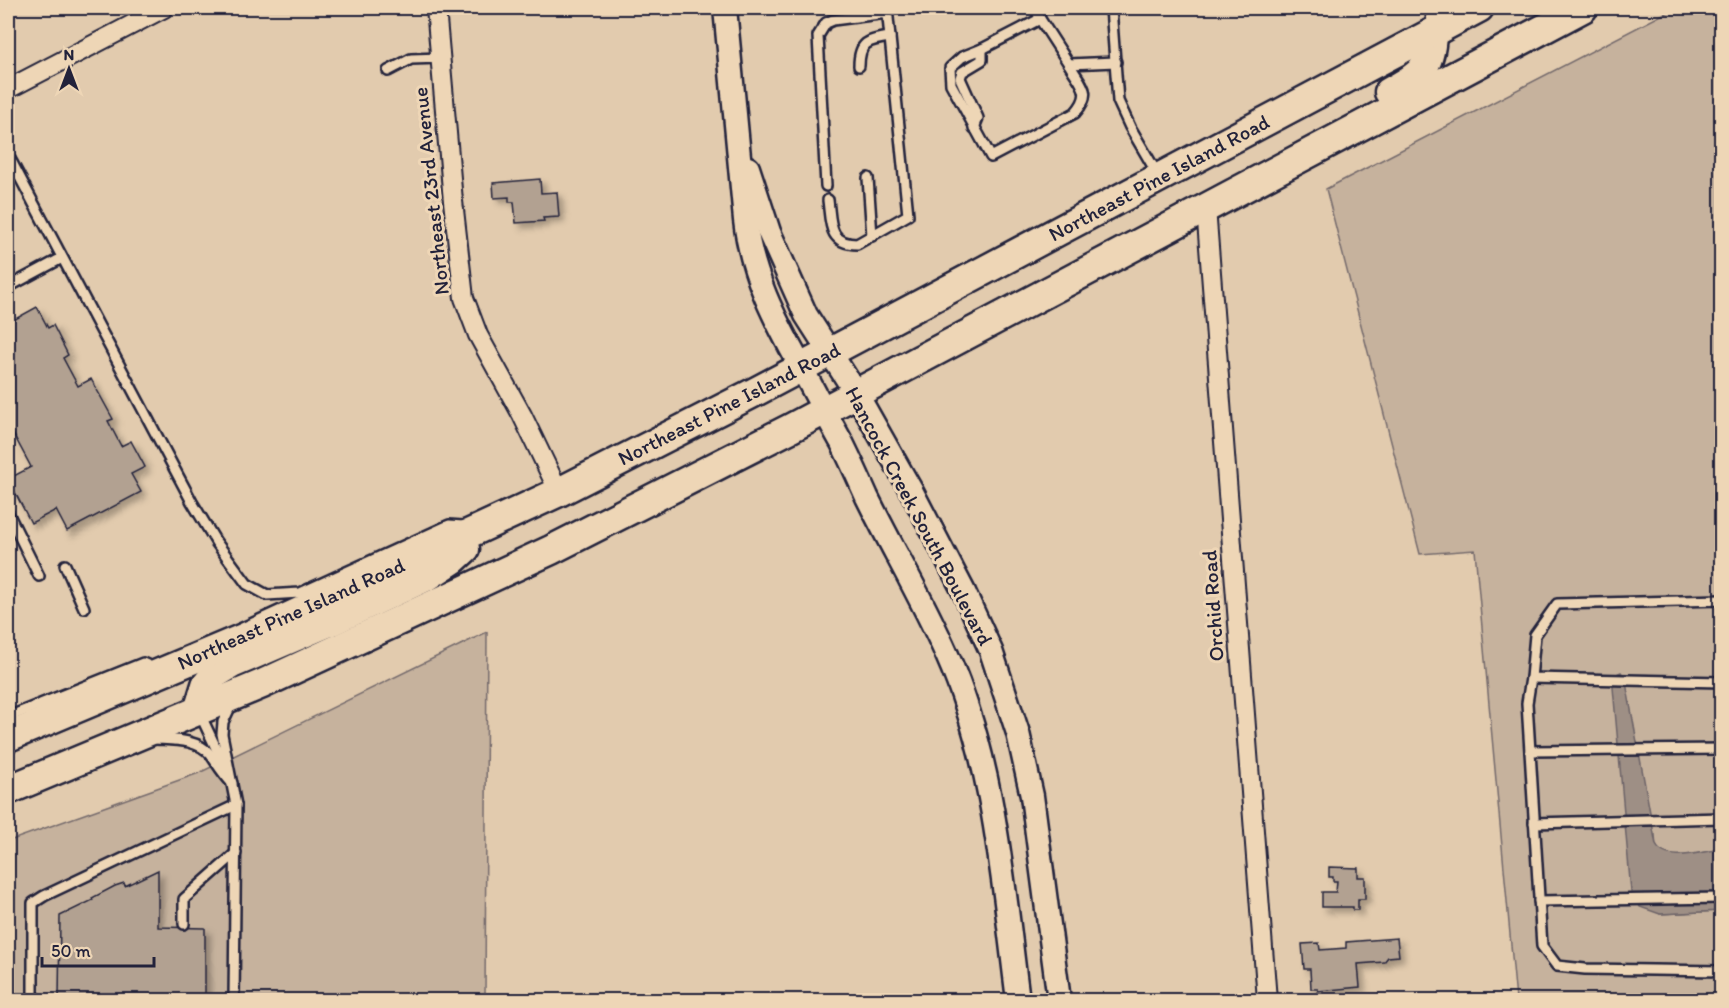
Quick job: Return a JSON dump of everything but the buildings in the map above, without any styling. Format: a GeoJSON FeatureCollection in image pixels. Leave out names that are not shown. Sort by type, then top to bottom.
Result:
{"type":"FeatureCollection","features":[{"type":"Feature","properties":{"kind":"main road","name":"Northeast Pine Island Road"},"geometry":{"type":"LineString","coordinates":[[8,736],[251,634],[559,492],[801,368],[1160,177],[1431,20],[1479,8]]}},
{"type":"Feature","properties":{"kind":"main road","name":"Northeast Pine Island Road"},"geometry":{"type":"LineString","coordinates":[[8,790],[238,694],[434,606],[551,549],[823,411],[1583,8]]}},
{"type":"Feature","properties":{"kind":"main road","name":"Northeast Pine Island Road"},"geometry":{"type":"LineString","coordinates":[[1108,260],[1146,223],[1411,80],[1424,69],[1430,56],[1431,20]]}},
{"type":"Feature","properties":{"kind":"main road"},"geometry":{"type":"LineString","coordinates":[[198,711],[206,685],[215,674],[232,664],[428,576],[454,559],[475,540],[484,526]]}},
{"type":"Feature","properties":{"kind":"street"},"geometry":{"type":"LineString","coordinates":[[8,89],[164,8]]}},
{"type":"Feature","properties":{"kind":"street","name":"Northeast 23rd Avenue"},"geometry":{"type":"LineString","coordinates":[[436,8],[464,298],[478,335],[522,415],[559,492]]}},
{"type":"Feature","properties":{"kind":"street"},"geometry":{"type":"LineString","coordinates":[[724,8],[738,135]]}},
{"type":"Feature","properties":{"kind":"street","name":"Hancock Creek South Boulevard"},"geometry":{"type":"LineString","coordinates":[[738,135],[770,232],[806,315],[856,393],[964,592],[991,651],[1018,733],[1032,796],[1059,1000]]}},
{"type":"Feature","properties":{"kind":"street","name":"Hancock Creek South Boulevard"},"geometry":{"type":"LineString","coordinates":[[738,135],[746,236],[754,268],[782,334],[914,584],[948,656],[968,709],[980,749],[998,847],[1018,1000]]}},
{"type":"Feature","properties":{"kind":"street","name":"Orchid Road"},"geometry":{"type":"LineString","coordinates":[[1206,208],[1267,1000]]}},
{"type":"Feature","properties":{"kind":"lane"},"geometry":{"type":"LineString","coordinates":[[1036,8],[1040,19],[1085,92],[1084,103],[1075,113],[991,158],[974,128],[978,118],[960,78],[962,72],[982,60],[982,49],[1040,19]]}},
{"type":"Feature","properties":{"kind":"lane"},"geometry":{"type":"LineString","coordinates":[[1111,8],[1118,101],[1130,127],[1160,177]]}},
{"type":"Feature","properties":{"kind":"lane"},"geometry":{"type":"LineString","coordinates":[[826,186],[818,36],[826,23],[833,20],[887,10],[908,215],[856,244],[841,242],[832,233],[828,200]]}},
{"type":"Feature","properties":{"kind":"lane"},"geometry":{"type":"LineString","coordinates":[[859,66],[859,57],[866,43],[890,37]]}},
{"type":"Feature","properties":{"kind":"lane"},"geometry":{"type":"LineString","coordinates":[[388,71],[411,59],[441,58]]}},
{"type":"Feature","properties":{"kind":"lane"},"geometry":{"type":"LineString","coordinates":[[1069,64],[1116,62]]}},
{"type":"Feature","properties":{"kind":"lane"},"geometry":{"type":"LineString","coordinates":[[8,155],[192,502],[216,542],[247,584],[267,595],[300,593],[449,525],[484,526]]}},
{"type":"Feature","properties":{"kind":"lane"},"geometry":{"type":"LineString","coordinates":[[868,178],[872,236]]}},
{"type":"Feature","properties":{"kind":"lane"},"geometry":{"type":"LineString","coordinates":[[8,287],[62,258]]}},
{"type":"Feature","properties":{"kind":"lane"},"geometry":{"type":"LineString","coordinates":[[8,513],[39,576]]}},
{"type":"Feature","properties":{"kind":"lane"},"geometry":{"type":"LineString","coordinates":[[65,565],[84,608]]}},
{"type":"Feature","properties":{"kind":"lane"},"geometry":{"type":"LineString","coordinates":[[1722,600],[1557,604],[1535,635],[1527,703],[1542,946],[1557,966],[1585,969],[1722,971]]}},
{"type":"Feature","properties":{"kind":"lane"},"geometry":{"type":"LineString","coordinates":[[8,717],[143,663],[161,673]]}},
{"type":"Feature","properties":{"kind":"lane"},"geometry":{"type":"LineString","coordinates":[[1531,678],[1722,682]]}},
{"type":"Feature","properties":{"kind":"lane"},"geometry":{"type":"LineString","coordinates":[[234,1000],[236,805],[222,734],[227,711],[238,694]]}},
{"type":"Feature","properties":{"kind":"lane"},"geometry":{"type":"LineString","coordinates":[[198,711],[232,783]]}},
{"type":"Feature","properties":{"kind":"lane"},"geometry":{"type":"LineString","coordinates":[[139,736],[183,740],[203,747],[232,783]]}},
{"type":"Feature","properties":{"kind":"lane"},"geometry":{"type":"LineString","coordinates":[[1530,751],[1722,749]]}},
{"type":"Feature","properties":{"kind":"lane"},"geometry":{"type":"LineString","coordinates":[[33,1000],[33,903],[236,805]]}},
{"type":"Feature","properties":{"kind":"lane"},"geometry":{"type":"LineString","coordinates":[[1534,823],[1722,818]]}},
{"type":"Feature","properties":{"kind":"lane"},"geometry":{"type":"LineString","coordinates":[[184,924],[184,899],[236,853]]}},
{"type":"Feature","properties":{"kind":"lane"},"geometry":{"type":"LineString","coordinates":[[1539,901],[1722,898]]}},
{"type":"Feature","properties":{"kind":"shaded area"},"geometry":{"type":"Polygon","coordinates":[[[1675,8],[1721,8],[1721,849],[1672,856],[1660,852],[1656,843],[1660,914],[1721,911],[1721,1000],[1516,1000],[1475,550],[1420,554],[1326,189],[1675,8]]]}},
{"type":"Feature","properties":{"kind":"shaded area"},"geometry":{"type":"Polygon","coordinates":[[[487,632],[485,1000],[11,1000],[9,841],[199,773],[487,632]]]}},
{"type":"Feature","properties":{"kind":"shaded area"},"geometry":{"type":"Polygon","coordinates":[[[1621,672],[1625,677],[1656,845],[1661,851],[1676,855],[1721,849],[1721,911],[1660,914],[1640,907],[1631,892],[1612,676],[1621,672]]]}},
{"type":"Feature","properties":{"kind":"shaded area"},"geometry":{"type":"Polygon","coordinates":[[[9,841],[11,1000],[8,1000],[9,841]]]}}]}
